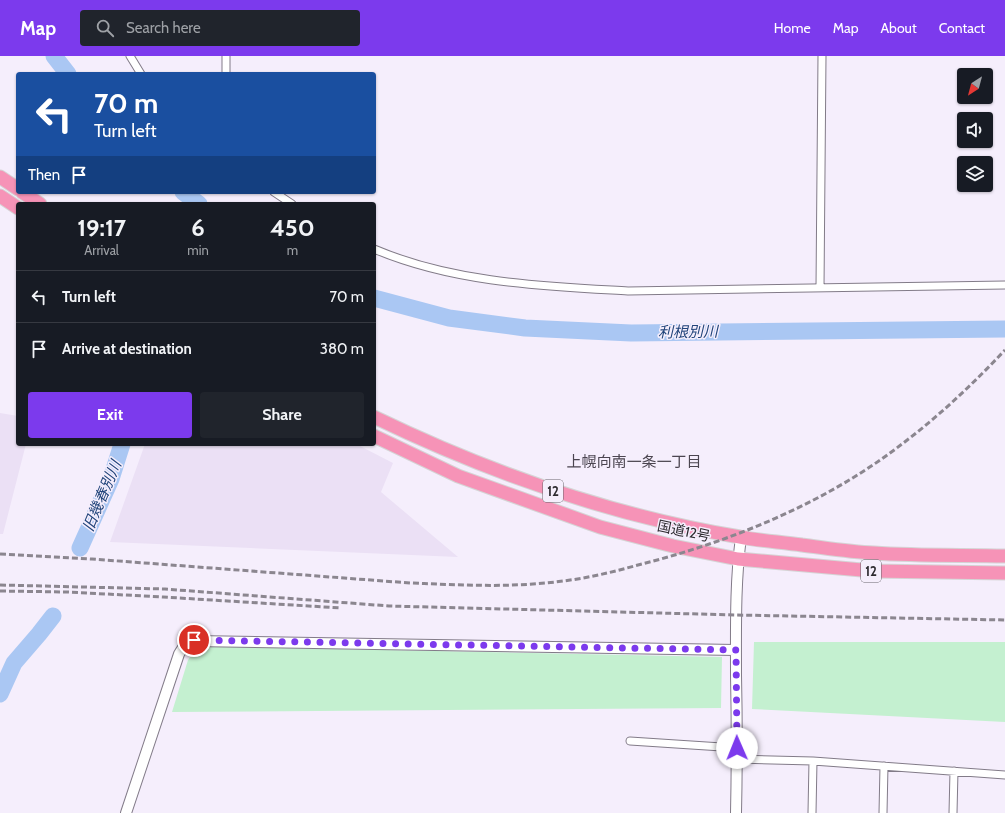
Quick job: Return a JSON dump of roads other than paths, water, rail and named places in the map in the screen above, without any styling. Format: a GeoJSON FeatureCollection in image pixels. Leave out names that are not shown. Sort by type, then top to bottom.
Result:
{"type":"FeatureCollection","features":[{"type":"Feature","properties":{"kind":"highway"},"geometry":{"type":"LineString","coordinates":[[0,177],[16,188]]}},
{"type":"Feature","properties":{"kind":"highway"},"geometry":{"type":"LineString","coordinates":[[25,194],[37,202]]}},
{"type":"Feature","properties":{"kind":"highway"},"geometry":{"type":"LineString","coordinates":[[0,196],[16,207]]}},
{"type":"Feature","properties":{"kind":"highway","name":"国道12号"},"geometry":{"type":"LineString","coordinates":[[376,418],[423,441],[476,463],[558,492],[640,516],[685,527],[741,537],[873,553],[1005,556]]}},
{"type":"Feature","properties":{"kind":"highway","name":"国道12号"},"geometry":{"type":"LineString","coordinates":[[376,437],[458,476],[600,527],[673,546],[738,559],[873,571],[1005,573]]}},
{"type":"Feature","properties":{"kind":"street"},"geometry":{"type":"LineString","coordinates":[[130,56],[140,72]]}},
{"type":"Feature","properties":{"kind":"street"},"geometry":{"type":"LineString","coordinates":[[226,56],[226,72]]}},
{"type":"Feature","properties":{"kind":"street"},"geometry":{"type":"LineString","coordinates":[[820,288],[822,56]]}},
{"type":"Feature","properties":{"kind":"street"},"geometry":{"type":"LineString","coordinates":[[277,194],[289,202]]}},
{"type":"Feature","properties":{"kind":"street"},"geometry":{"type":"LineString","coordinates":[[376,250],[397,259],[444,272],[496,281],[628,291],[1005,285]]}},
{"type":"Feature","properties":{"kind":"street"},"geometry":{"type":"LineString","coordinates":[[736,813],[736,650],[738,559],[741,537]]}},
{"type":"Feature","properties":{"kind":"street"},"geometry":{"type":"LineString","coordinates":[[126,813],[179,654],[188,642],[194,640],[736,650]]}},
{"type":"Feature","properties":{"kind":"street"},"geometry":{"type":"LineString","coordinates":[[630,741],[737,748]]}},
{"type":"Feature","properties":{"kind":"street"},"geometry":{"type":"LineString","coordinates":[[737,759],[813,761],[1005,775]]}},
{"type":"Feature","properties":{"kind":"street"},"geometry":{"type":"LineString","coordinates":[[812,813],[813,761]]}},
{"type":"Feature","properties":{"kind":"street"},"geometry":{"type":"LineString","coordinates":[[883,813],[884,766]]}},
{"type":"Feature","properties":{"kind":"street"},"geometry":{"type":"LineString","coordinates":[[953,813],[954,771]]}},
{"type":"Feature","properties":{"kind":"waterway","name":"利根別川"},"geometry":{"type":"LineString","coordinates":[[54,56],[66,72]]}},
{"type":"Feature","properties":{"kind":"waterway","name":"利根別川"},"geometry":{"type":"LineString","coordinates":[[186,194],[196,202]]}},
{"type":"Feature","properties":{"kind":"waterway","name":"利根別川"},"geometry":{"type":"LineString","coordinates":[[376,299],[449,318],[525,328],[631,333],[1005,329]]}},
{"type":"Feature","properties":{"kind":"waterway","name":"旧幾春別川"},"geometry":{"type":"LineString","coordinates":[[80,548],[111,479],[121,446]]}},
{"type":"Feature","properties":{"kind":"waterway","name":"旧幾春別川"},"geometry":{"type":"LineString","coordinates":[[0,694],[14,663],[53,616]]}},
{"type":"Feature","properties":{"kind":"railway"},"geometry":{"type":"LineString","coordinates":[[0,554],[92,559],[448,585],[525,585],[591,576],[673,556],[707,545],[776,518],[842,485],[873,465],[929,422],[981,375],[1005,350]]}},
{"type":"Feature","properties":{"kind":"railway"},"geometry":{"type":"LineString","coordinates":[[0,585],[165,589],[389,606],[1005,620]]}},
{"type":"Feature","properties":{"kind":"railway"},"geometry":{"type":"LineString","coordinates":[[0,591],[68,592],[341,608]]}},
{"type":"Feature","properties":{"kind":"district","name":"上幌向南一条一丁目"},"geometry":{"type":"Point","coordinates":[634,462]}}]}
